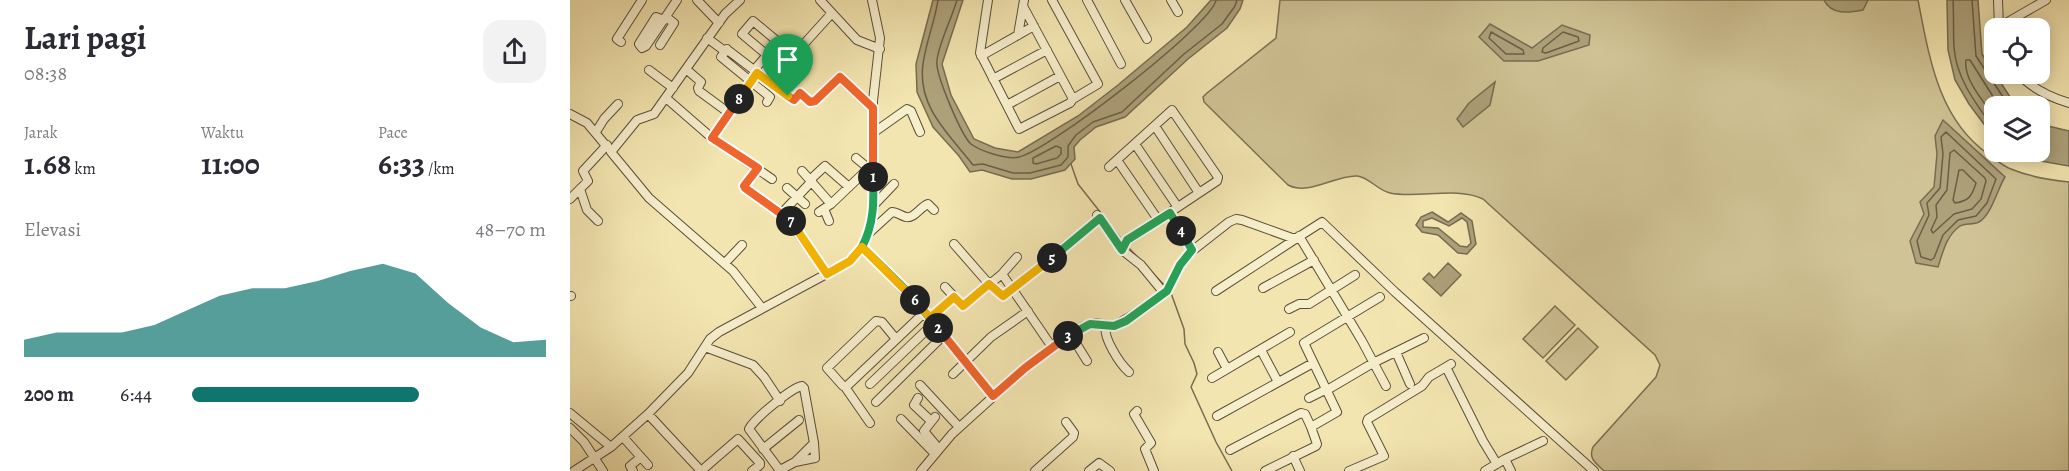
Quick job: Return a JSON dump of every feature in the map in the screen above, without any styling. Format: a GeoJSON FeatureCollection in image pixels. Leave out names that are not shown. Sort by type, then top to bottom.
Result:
{"type":"FeatureCollection","features":[{"type":"Feature","properties":{"kind":"street"},"geometry":{"type":"LineString","coordinates":[[621,42],[618,39],[642,0]]}},
{"type":"Feature","properties":{"kind":"street"},"geometry":{"type":"LineString","coordinates":[[660,45],[674,23],[665,18],[677,0]]}},
{"type":"Feature","properties":{"kind":"street"},"geometry":{"type":"LineString","coordinates":[[697,0],[719,23]]}},
{"type":"Feature","properties":{"kind":"street"},"geometry":{"type":"LineString","coordinates":[[570,199],[588,179],[583,171],[609,149],[637,120],[653,115],[719,23],[740,0]]}},
{"type":"Feature","properties":{"kind":"street"},"geometry":{"type":"LineString","coordinates":[[820,0],[857,40],[880,49]]}},
{"type":"Feature","properties":{"kind":"street"},"geometry":{"type":"LineString","coordinates":[[574,471],[611,447],[648,414],[688,373],[710,339],[718,332],[850,261],[862,247],[869,233],[874,205],[871,166],[874,80],[880,49],[872,0]]}},
{"type":"Feature","properties":{"kind":"street"},"geometry":{"type":"LineString","coordinates":[[988,0],[979,48],[1019,129],[1070,104],[1073,99],[1098,84],[1052,0]]}},
{"type":"Feature","properties":{"kind":"street"},"geometry":{"type":"LineString","coordinates":[[1087,0],[1120,64]]}},
{"type":"Feature","properties":{"kind":"street"},"geometry":{"type":"LineString","coordinates":[[1125,0],[1148,39]]}},
{"type":"Feature","properties":{"kind":"street"},"geometry":{"type":"LineString","coordinates":[[1171,0],[1178,12]]}},
{"type":"Feature","properties":{"kind":"street"},"geometry":{"type":"LineString","coordinates":[[1998,0],[1999,18]]}},
{"type":"Feature","properties":{"kind":"street"},"geometry":{"type":"LineString","coordinates":[[2016,18],[2046,0]]}},
{"type":"Feature","properties":{"kind":"street"},"geometry":{"type":"LineString","coordinates":[[1018,34],[1023,3]]}},
{"type":"Feature","properties":{"kind":"street"},"geometry":{"type":"LineString","coordinates":[[1023,3],[1073,99]]}},
{"type":"Feature","properties":{"kind":"street"},"geometry":{"type":"LineString","coordinates":[[803,45],[832,13]]}},
{"type":"Feature","properties":{"kind":"street"},"geometry":{"type":"LineString","coordinates":[[712,138],[777,41],[754,21],[742,34],[767,55]]}},
{"type":"Feature","properties":{"kind":"street"},"geometry":{"type":"LineString","coordinates":[[981,56],[1034,26]]}},
{"type":"Feature","properties":{"kind":"street"},"geometry":{"type":"LineString","coordinates":[[708,38],[722,49],[727,49],[793,100],[800,93],[812,102],[840,77],[873,108]]}},
{"type":"Feature","properties":{"kind":"street"},"geometry":{"type":"LineString","coordinates":[[727,49],[722,57],[770,97],[767,102]]}},
{"type":"Feature","properties":{"kind":"street"},"geometry":{"type":"LineString","coordinates":[[993,79],[1047,50]]}},
{"type":"Feature","properties":{"kind":"street"},"geometry":{"type":"LineString","coordinates":[[686,69],[701,82],[699,91],[729,113]]}},
{"type":"Feature","properties":{"kind":"street"},"geometry":{"type":"LineString","coordinates":[[649,70],[673,88]]}},
{"type":"Feature","properties":{"kind":"street"},"geometry":{"type":"LineString","coordinates":[[1007,105],[1060,76]]}},
{"type":"Feature","properties":{"kind":"street"},"geometry":{"type":"LineString","coordinates":[[2029,84],[2043,93],[2069,103]]}},
{"type":"Feature","properties":{"kind":"street"},"geometry":{"type":"LineString","coordinates":[[666,98],[712,138],[772,179]]}},
{"type":"Feature","properties":{"kind":"street"},"geometry":{"type":"LineString","coordinates":[[596,132],[618,104]]}},
{"type":"Feature","properties":{"kind":"street"},"geometry":{"type":"LineString","coordinates":[[873,134],[907,109],[911,111],[920,132]]}},
{"type":"Feature","properties":{"kind":"street"},"geometry":{"type":"LineString","coordinates":[[1109,167],[1173,110],[1218,177],[1217,181],[1124,245]]}},
{"type":"Feature","properties":{"kind":"street"},"geometry":{"type":"LineString","coordinates":[[570,114],[587,123],[596,132],[650,198],[733,270],[762,308]]}},
{"type":"Feature","properties":{"kind":"street"},"geometry":{"type":"LineString","coordinates":[[1155,126],[1199,193]]}},
{"type":"Feature","properties":{"kind":"street"},"geometry":{"type":"LineString","coordinates":[[1135,144],[1178,206]]}},
{"type":"Feature","properties":{"kind":"street"},"geometry":{"type":"LineString","coordinates":[[856,158],[871,166]]}},
{"type":"Feature","properties":{"kind":"street"},"geometry":{"type":"LineString","coordinates":[[1117,160],[1159,221]]}},
{"type":"Feature","properties":{"kind":"street"},"geometry":{"type":"LineString","coordinates":[[781,214],[825,166],[849,187]]}},
{"type":"Feature","properties":{"kind":"street"},"geometry":{"type":"LineString","coordinates":[[829,222],[821,211],[871,166]]}},
{"type":"Feature","properties":{"kind":"street"},"geometry":{"type":"LineString","coordinates":[[758,168],[744,186],[795,226],[827,274]]}},
{"type":"Feature","properties":{"kind":"street"},"geometry":{"type":"LineString","coordinates":[[802,171],[831,204]]}},
{"type":"Feature","properties":{"kind":"street"},"geometry":{"type":"LineString","coordinates":[[874,205],[894,184]]}},
{"type":"Feature","properties":{"kind":"street"},"geometry":{"type":"LineString","coordinates":[[787,188],[805,204]]}},
{"type":"Feature","properties":{"kind":"street"},"geometry":{"type":"LineString","coordinates":[[580,189],[586,208],[598,221]]}},
{"type":"Feature","properties":{"kind":"street"},"geometry":{"type":"LineString","coordinates":[[869,233],[892,212],[908,218],[924,205],[928,204],[934,210]]}},
{"type":"Feature","properties":{"kind":"street"},"geometry":{"type":"LineString","coordinates":[[1170,213],[1192,250]]}},
{"type":"Feature","properties":{"kind":"street"},"geometry":{"type":"LineString","coordinates":[[954,244],[1002,296],[1098,216],[1141,265],[1168,289]]}},
{"type":"Feature","properties":{"kind":"street"},"geometry":{"type":"LineString","coordinates":[[921,471],[959,428],[993,396],[1052,347],[1090,324],[1114,326],[1126,321],[1168,289],[1180,265],[1192,250],[1236,219],[1256,224],[1287,237],[1298,237]]}},
{"type":"Feature","properties":{"kind":"street"},"geometry":{"type":"LineString","coordinates":[[1216,291],[1322,222],[1395,292],[1594,471]]}},
{"type":"Feature","properties":{"kind":"street"},"geometry":{"type":"LineString","coordinates":[[1298,237],[1348,316],[1386,386]]}},
{"type":"Feature","properties":{"kind":"street"},"geometry":{"type":"LineString","coordinates":[[725,263],[742,245]]}},
{"type":"Feature","properties":{"kind":"street"},"geometry":{"type":"LineString","coordinates":[[862,247],[908,292],[966,360],[993,396]]}},
{"type":"Feature","properties":{"kind":"street"},"geometry":{"type":"LineString","coordinates":[[945,287],[963,306],[1002,274],[1017,257]]}},
{"type":"Feature","properties":{"kind":"street"},"geometry":{"type":"LineString","coordinates":[[1263,288],[1314,260]]}},
{"type":"Feature","properties":{"kind":"street"},"geometry":{"type":"LineString","coordinates":[[1002,274],[1052,347]]}},
{"type":"Feature","properties":{"kind":"street"},"geometry":{"type":"LineString","coordinates":[[1289,309],[1299,304],[1309,304],[1355,275]]}},
{"type":"Feature","properties":{"kind":"street"},"geometry":{"type":"LineString","coordinates":[[870,384],[930,318],[954,297]]}},
{"type":"Feature","properties":{"kind":"street"},"geometry":{"type":"LineString","coordinates":[[1311,428],[1337,412],[1304,343],[1380,297]]}},
{"type":"Feature","properties":{"kind":"street"},"geometry":{"type":"LineString","coordinates":[[952,374],[991,338],[1028,311]]}},
{"type":"Feature","properties":{"kind":"street"},"geometry":{"type":"LineString","coordinates":[[845,387],[896,339],[930,318]]}},
{"type":"Feature","properties":{"kind":"street"},"geometry":{"type":"LineString","coordinates":[[870,423],[845,387],[827,368],[876,321],[882,322],[896,339]]}},
{"type":"Feature","properties":{"kind":"street"},"geometry":{"type":"LineString","coordinates":[[1106,325],[1105,333],[1108,340],[1129,372]]}},
{"type":"Feature","properties":{"kind":"street"},"geometry":{"type":"LineString","coordinates":[[1212,378],[1290,332]]}},
{"type":"Feature","properties":{"kind":"street"},"geometry":{"type":"LineString","coordinates":[[876,402],[944,335]]}},
{"type":"Feature","properties":{"kind":"street"},"geometry":{"type":"LineString","coordinates":[[1071,335],[1087,361]]}},
{"type":"Feature","properties":{"kind":"street"},"geometry":{"type":"LineString","coordinates":[[1310,398],[1424,338]]}},
{"type":"Feature","properties":{"kind":"street"},"geometry":{"type":"LineString","coordinates":[[705,347],[753,365],[780,401]]}},
{"type":"Feature","properties":{"kind":"street"},"geometry":{"type":"LineString","coordinates":[[1261,350],[1278,382]]}},
{"type":"Feature","properties":{"kind":"street"},"geometry":{"type":"LineString","coordinates":[[1218,352],[1227,369]]}},
{"type":"Feature","properties":{"kind":"street"},"geometry":{"type":"LineString","coordinates":[[1396,352],[1410,384]]}},
{"type":"Feature","properties":{"kind":"street"},"geometry":{"type":"LineString","coordinates":[[1217,416],[1313,363]]}},
{"type":"Feature","properties":{"kind":"street"},"geometry":{"type":"LineString","coordinates":[[1349,471],[1384,456],[1368,419],[1422,386],[1429,377],[1449,365],[1483,441],[1497,464]]}},
{"type":"Feature","properties":{"kind":"street"},"geometry":{"type":"LineString","coordinates":[[920,385],[959,428]]}},
{"type":"Feature","properties":{"kind":"street"},"geometry":{"type":"LineString","coordinates":[[797,387],[804,388],[814,443],[795,462],[782,470],[778,468],[749,429],[752,423],[780,401],[797,387]]}},
{"type":"Feature","properties":{"kind":"street"},"geometry":{"type":"LineString","coordinates":[[918,398],[914,405],[933,419],[924,429],[924,433],[937,451]]}},
{"type":"Feature","properties":{"kind":"street"},"geometry":{"type":"LineString","coordinates":[[1137,411],[1134,414],[1151,443],[1145,449],[1154,471]]}},
{"type":"Feature","properties":{"kind":"street"},"geometry":{"type":"LineString","coordinates":[[570,413],[611,447]]}},
{"type":"Feature","properties":{"kind":"street"},"geometry":{"type":"LineString","coordinates":[[1230,450],[1301,413],[1305,414],[1316,445],[1265,471]]}},
{"type":"Feature","properties":{"kind":"street"},"geometry":{"type":"LineString","coordinates":[[648,414],[701,471],[738,439],[760,463],[752,471]]}},
{"type":"Feature","properties":{"kind":"street"},"geometry":{"type":"LineString","coordinates":[[901,419],[937,451]]}},
{"type":"Feature","properties":{"kind":"street"},"geometry":{"type":"LineString","coordinates":[[763,449],[800,420]]}},
{"type":"Feature","properties":{"kind":"street"},"geometry":{"type":"LineString","coordinates":[[1035,471],[1073,437],[1074,433],[1066,422]]}},
{"type":"Feature","properties":{"kind":"street"},"geometry":{"type":"LineString","coordinates":[[570,428],[584,442],[603,471]]}},
{"type":"Feature","properties":{"kind":"street"},"geometry":{"type":"LineString","coordinates":[[623,437],[648,465]]}},
{"type":"Feature","properties":{"kind":"street"},"geometry":{"type":"LineString","coordinates":[[1485,471],[1543,441]]}},
{"type":"Feature","properties":{"kind":"street"},"geometry":{"type":"LineString","coordinates":[[1293,456],[1300,471]]}},
{"type":"Feature","properties":{"kind":"street"},"geometry":{"type":"LineString","coordinates":[[633,471],[630,466],[641,457]]}},
{"type":"Feature","properties":{"kind":"street"},"geometry":{"type":"LineString","coordinates":[[1505,459],[1511,471]]}},
{"type":"Feature","properties":{"kind":"street"},"geometry":{"type":"LineString","coordinates":[[1089,471],[1099,463],[1110,471]]}},
{"type":"Feature","properties":{"kind":"shaded area"},"geometry":{"type":"Polygon","coordinates":[[[1280,0],[1918,0],[1938,85],[1958,123],[1971,140],[1984,150],[1984,162],[1999,162],[2025,174],[2069,182],[2069,471],[1604,471],[1592,458],[1593,447],[1656,377],[1660,365],[1655,355],[1483,199],[1461,193],[1413,195],[1390,193],[1357,176],[1313,187],[1296,188],[1288,185],[1204,102],[1203,97],[1276,38],[1280,0]]]}},
{"type":"Feature","properties":{"kind":"shaded area"},"geometry":{"type":"Polygon","coordinates":[[[1555,306],[1575,325],[1543,358],[1523,339],[1555,306]]]}},
{"type":"Feature","properties":{"kind":"shaded area"},"geometry":{"type":"Polygon","coordinates":[[[1578,328],[1598,347],[1566,380],[1546,361],[1578,328]]]}},
{"type":"Feature","properties":{"kind":"water"},"geometry":{"type":"Polygon","coordinates":[[[933,0],[963,0],[942,64],[951,95],[974,139],[995,148],[1018,152],[1078,116],[1118,85],[1187,27],[1211,0],[1243,0],[1240,9],[1227,28],[1188,59],[1125,117],[1096,127],[1080,140],[1074,147],[1075,159],[1065,170],[1031,179],[1012,179],[982,170],[970,172],[933,127],[917,92],[916,64],[933,0]]]}},
{"type":"Feature","properties":{"kind":"water"},"geometry":{"type":"Polygon","coordinates":[[[1824,0],[1868,0],[1863,10],[1846,12],[1835,11],[1824,0]]]}},
{"type":"Feature","properties":{"kind":"water"},"geometry":{"type":"Polygon","coordinates":[[[1947,0],[1978,0],[1984,57],[1984,84],[2002,84],[2009,96],[1984,96],[1984,124],[1955,80],[1948,50],[1947,0]]]}},
{"type":"Feature","properties":{"kind":"water"},"geometry":{"type":"Polygon","coordinates":[[[1490,24],[1532,48],[1562,25],[1590,35],[1589,45],[1538,61],[1504,61],[1479,37],[1490,24]]]}},
{"type":"Feature","properties":{"kind":"water"},"geometry":{"type":"Polygon","coordinates":[[[1495,82],[1490,105],[1463,127],[1457,119],[1469,103],[1495,82]]]}},
{"type":"Feature","properties":{"kind":"water"},"geometry":{"type":"Polygon","coordinates":[[[1943,120],[1984,158],[1984,162],[1989,162],[2005,177],[1984,218],[1977,223],[1960,226],[1951,235],[1938,267],[1916,263],[1910,241],[1924,214],[1920,202],[1934,187],[1937,154],[1935,136],[1943,120]]]}},
{"type":"Feature","properties":{"kind":"water"},"geometry":{"type":"Polygon","coordinates":[[[2050,126],[2069,131],[2069,166],[2046,162],[2050,162],[2050,126]]]}},
{"type":"Feature","properties":{"kind":"water"},"geometry":{"type":"Polygon","coordinates":[[[1432,212],[1448,222],[1461,213],[1472,221],[1476,244],[1467,254],[1458,253],[1438,235],[1422,232],[1416,225],[1421,217],[1432,212]],[[1432,218],[1423,221],[1423,227],[1438,228],[1460,246],[1467,247],[1471,243],[1467,222],[1462,218],[1449,226],[1432,218]]]}},
{"type":"Feature","properties":{"kind":"water"},"geometry":{"type":"Polygon","coordinates":[[[1448,263],[1461,275],[1441,296],[1423,279],[1429,273],[1434,278],[1448,263]]]}},
{"type":"Feature","properties":{"kind":"waterway"},"geometry":{"type":"LineString","coordinates":[[1071,164],[1078,184],[1123,241]]}},
{"type":"Feature","properties":{"kind":"waterway"},"geometry":{"type":"LineString","coordinates":[[1128,247],[1166,287]]}},
{"type":"Feature","properties":{"kind":"waterway"},"geometry":{"type":"LineString","coordinates":[[1171,293],[1184,329],[1185,344],[1197,374],[1191,387],[1232,471]]}},
{"type":"Feature","properties":{"kind":"route"},"geometry":{"type":"LineString","coordinates":[[788,96],[757,73],[712,138],[758,168],[744,186],[745,188],[792,223],[827,274],[850,261],[862,247],[907,291],[908,292],[930,318],[954,297],[963,306],[989,284],[1001,296],[1004,296],[1100,218],[1122,250],[1127,240],[1170,213],[1192,250],[1180,265],[1167,291],[1118,325],[1095,323],[1084,326],[1052,347],[993,396],[966,360],[924,312],[908,292],[862,247],[869,233],[874,205],[873,108],[840,77],[815,101],[810,102],[800,93],[794,100],[788,96]]}}]}
